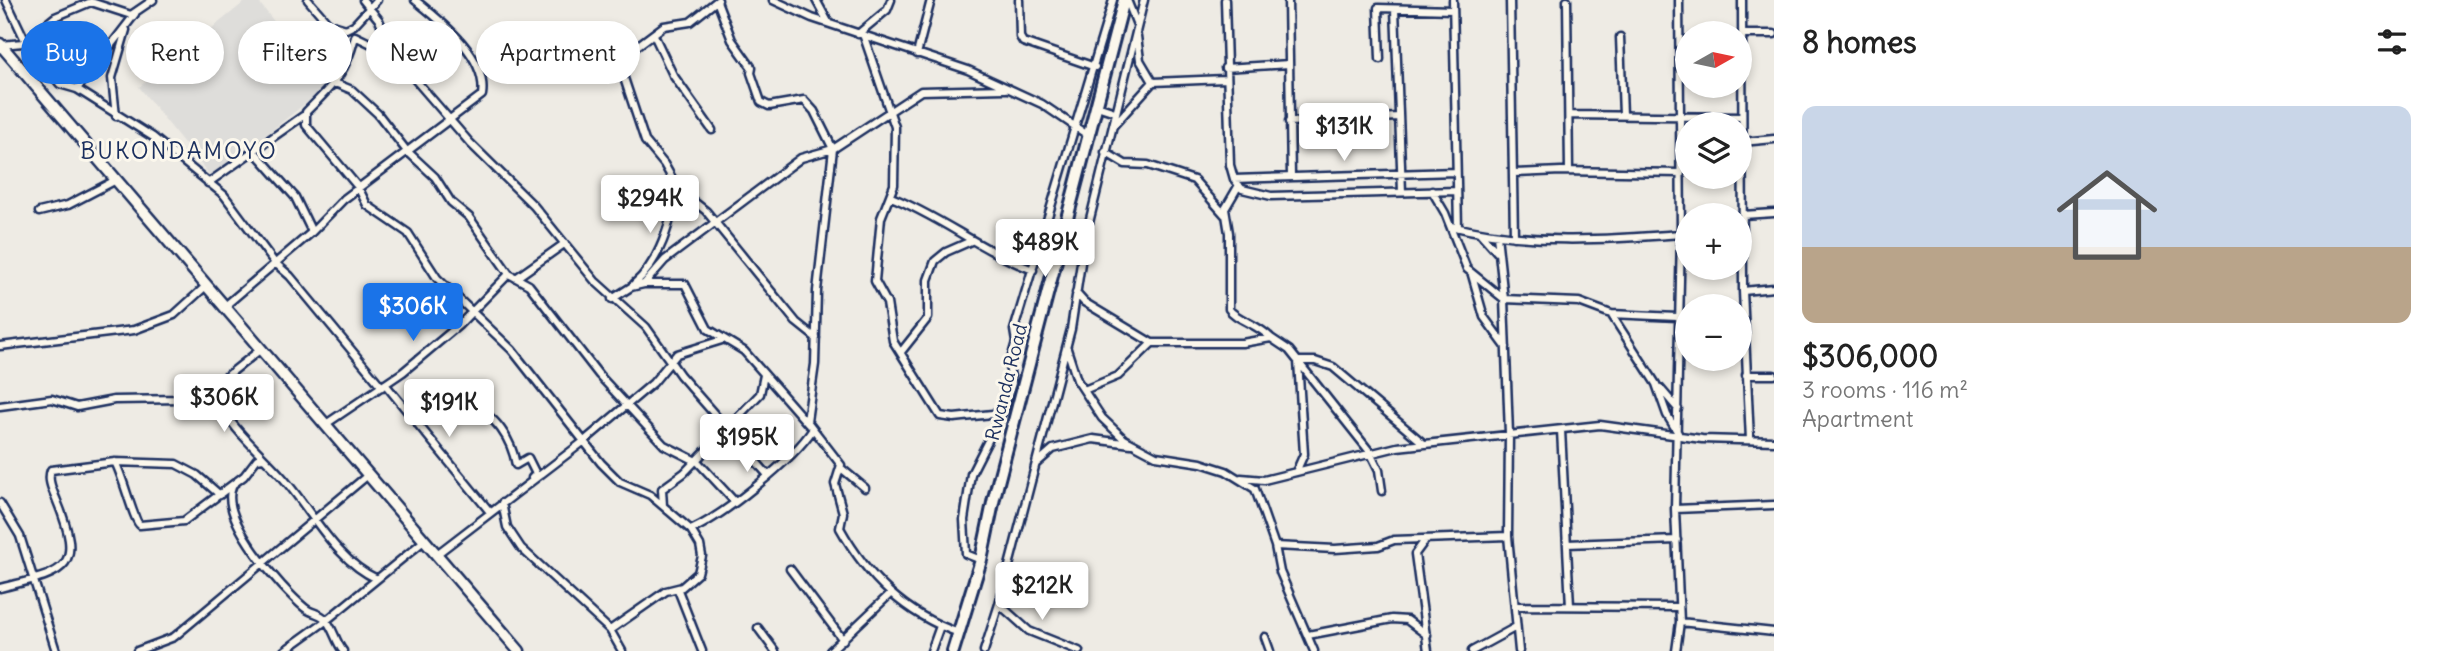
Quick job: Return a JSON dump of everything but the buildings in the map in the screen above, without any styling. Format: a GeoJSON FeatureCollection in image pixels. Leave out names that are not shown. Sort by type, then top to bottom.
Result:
{"type":"FeatureCollection","features":[{"type":"Feature","properties":{"kind":"highway","name":"Rwanda Road"},"geometry":{"type":"LineString","coordinates":[[953,651],[981,560],[994,498],[1125,0]]}},
{"type":"Feature","properties":{"kind":"main road"},"geometry":{"type":"LineString","coordinates":[[0,44],[519,651]]}},
{"type":"Feature","properties":{"kind":"street"},"geometry":{"type":"LineString","coordinates":[[6,0],[21,32]]}},
{"type":"Feature","properties":{"kind":"street"},"geometry":{"type":"LineString","coordinates":[[130,21],[153,0]]}},
{"type":"Feature","properties":{"kind":"street"},"geometry":{"type":"LineString","coordinates":[[308,0],[326,21]]}},
{"type":"Feature","properties":{"kind":"street"},"geometry":{"type":"LineString","coordinates":[[363,0],[379,21]]}},
{"type":"Feature","properties":{"kind":"street"},"geometry":{"type":"LineString","coordinates":[[352,27],[377,0]]}},
{"type":"Feature","properties":{"kind":"street"},"geometry":{"type":"LineString","coordinates":[[225,306],[312,232],[358,187],[482,95],[481,76],[456,38],[415,0]]}},
{"type":"Feature","properties":{"kind":"street"},"geometry":{"type":"LineString","coordinates":[[640,45],[667,24],[695,19],[718,0],[732,40],[752,68],[751,73],[761,102],[769,106],[804,100],[814,111],[834,149],[817,291],[816,338],[807,415],[811,427]]}},
{"type":"Feature","properties":{"kind":"street"},"geometry":{"type":"LineString","coordinates":[[773,0],[861,36],[968,70],[1004,89],[1042,104],[1089,136]]}},
{"type":"Feature","properties":{"kind":"street"},"geometry":{"type":"LineString","coordinates":[[816,0],[828,22]]}},
{"type":"Feature","properties":{"kind":"street"},"geometry":{"type":"LineString","coordinates":[[861,36],[887,10],[891,0]]}},
{"type":"Feature","properties":{"kind":"street"},"geometry":{"type":"LineString","coordinates":[[917,54],[931,0]]}},
{"type":"Feature","properties":{"kind":"street"},"geometry":{"type":"LineString","coordinates":[[1019,0],[1020,37],[1023,42],[1095,67]]}},
{"type":"Feature","properties":{"kind":"street"},"geometry":{"type":"LineString","coordinates":[[981,560],[966,554],[968,489],[976,462],[1002,412],[1012,383],[1009,366],[1016,340],[1014,330],[1113,0]]}},
{"type":"Feature","properties":{"kind":"street"},"geometry":{"type":"LineString","coordinates":[[1125,0],[1138,26],[1140,60],[1153,82]]}},
{"type":"Feature","properties":{"kind":"street"},"geometry":{"type":"LineString","coordinates":[[984,651],[999,604],[1067,346],[1075,292],[1105,152],[1144,0]]}},
{"type":"Feature","properties":{"kind":"street"},"geometry":{"type":"LineString","coordinates":[[1225,0],[1225,79],[1234,179],[1239,185],[1247,191],[1271,196],[1457,191]]}},
{"type":"Feature","properties":{"kind":"street"},"geometry":{"type":"LineString","coordinates":[[1288,0],[1291,177]]}},
{"type":"Feature","properties":{"kind":"street"},"geometry":{"type":"LineString","coordinates":[[1453,0],[1457,191],[1455,227]]}},
{"type":"Feature","properties":{"kind":"street"},"geometry":{"type":"LineString","coordinates":[[1510,0],[1514,237]]}},
{"type":"Feature","properties":{"kind":"street"},"geometry":{"type":"LineString","coordinates":[[1567,0],[1569,171]]}},
{"type":"Feature","properties":{"kind":"street"},"geometry":{"type":"LineString","coordinates":[[1679,0],[1680,112]]}},
{"type":"Feature","properties":{"kind":"street"},"geometry":{"type":"LineString","coordinates":[[1742,0],[1743,21]]}},
{"type":"Feature","properties":{"kind":"street"},"geometry":{"type":"LineString","coordinates":[[50,21],[90,1],[127,15],[135,14]]}},
{"type":"Feature","properties":{"kind":"street"},"geometry":{"type":"LineString","coordinates":[[1380,59],[1378,8],[1453,10]]}},
{"type":"Feature","properties":{"kind":"street"},"geometry":{"type":"LineString","coordinates":[[1395,9],[1402,192]]}},
{"type":"Feature","properties":{"kind":"street"},"geometry":{"type":"LineString","coordinates":[[77,89],[126,27]]}},
{"type":"Feature","properties":{"kind":"street"},"geometry":{"type":"LineString","coordinates":[[116,116],[112,78],[126,31]]}},
{"type":"Feature","properties":{"kind":"street"},"geometry":{"type":"LineString","coordinates":[[352,32],[355,37],[366,42]]}},
{"type":"Feature","properties":{"kind":"street"},"geometry":{"type":"LineString","coordinates":[[1752,34],[1774,34]]}},
{"type":"Feature","properties":{"kind":"street"},"geometry":{"type":"LineString","coordinates":[[654,35],[673,75],[712,130]]}},
{"type":"Feature","properties":{"kind":"street"},"geometry":{"type":"LineString","coordinates":[[861,36],[891,111],[894,127],[895,178],[891,197],[881,218],[874,278],[887,303],[891,338],[901,352],[906,366],[940,416],[954,418],[1002,412]]}},
{"type":"Feature","properties":{"kind":"street"},"geometry":{"type":"LineString","coordinates":[[352,47],[355,37]]}},
{"type":"Feature","properties":{"kind":"street"},"geometry":{"type":"LineString","coordinates":[[1620,37],[1623,115]]}},
{"type":"Feature","properties":{"kind":"street"},"geometry":{"type":"LineString","coordinates":[[0,44],[21,44]]}},
{"type":"Feature","properties":{"kind":"street"},"geometry":{"type":"LineString","coordinates":[[1225,68],[1289,64]]}},
{"type":"Feature","properties":{"kind":"street"},"geometry":{"type":"LineString","coordinates":[[1111,129],[1153,82],[1225,79]]}},
{"type":"Feature","properties":{"kind":"street"},"geometry":{"type":"LineString","coordinates":[[60,84],[77,89],[153,137],[228,199],[274,262],[290,276],[340,340],[374,373],[490,512]]}},
{"type":"Feature","properties":{"kind":"street"},"geometry":{"type":"LineString","coordinates":[[208,183],[303,116],[334,84]]}},
{"type":"Feature","properties":{"kind":"street"},"geometry":{"type":"LineString","coordinates":[[337,84],[352,90],[369,104],[406,150],[431,173],[451,202],[469,217],[513,276],[529,285],[599,375],[629,404],[664,445],[695,460],[735,502]]}},
{"type":"Feature","properties":{"kind":"street"},"geometry":{"type":"LineString","coordinates":[[420,84],[470,143],[534,206],[612,299],[646,327],[669,361],[767,474]]}},
{"type":"Feature","properties":{"kind":"street"},"geometry":{"type":"LineString","coordinates":[[626,84],[645,141],[664,164],[678,189],[714,222],[796,322],[816,338]]}},
{"type":"Feature","properties":{"kind":"street"},"geometry":{"type":"LineString","coordinates":[[644,284],[665,260],[801,158],[834,149],[928,89],[1004,89]]}},
{"type":"Feature","properties":{"kind":"street"},"geometry":{"type":"LineString","coordinates":[[1097,106],[1115,112]]}},
{"type":"Feature","properties":{"kind":"street"},"geometry":{"type":"LineString","coordinates":[[1569,115],[1675,116]]}},
{"type":"Feature","properties":{"kind":"street"},"geometry":{"type":"LineString","coordinates":[[303,116],[306,125],[358,187],[367,205],[408,233],[429,269],[512,350],[583,442],[618,480],[650,495],[691,530],[702,556],[697,575],[678,590],[666,591],[610,630]]}},
{"type":"Feature","properties":{"kind":"street"},"geometry":{"type":"LineString","coordinates":[[1289,122],[1399,117]]}},
{"type":"Feature","properties":{"kind":"street"},"geometry":{"type":"LineString","coordinates":[[1752,141],[1774,139]]}},
{"type":"Feature","properties":{"kind":"street"},"geometry":{"type":"LineString","coordinates":[[255,152],[295,197],[312,232]]}},
{"type":"Feature","properties":{"kind":"street"},"geometry":{"type":"LineString","coordinates":[[1105,152],[1125,164],[1149,165],[1194,180],[1225,215]]}},
{"type":"Feature","properties":{"kind":"street"},"geometry":{"type":"LineString","coordinates":[[1234,179],[1456,172]]}},
{"type":"Feature","properties":{"kind":"street"},"geometry":{"type":"LineString","coordinates":[[1514,173],[1675,173]]}},
{"type":"Feature","properties":{"kind":"street"},"geometry":{"type":"LineString","coordinates":[[39,212],[68,205],[116,180]]}},
{"type":"Feature","properties":{"kind":"street"},"geometry":{"type":"LineString","coordinates":[[1239,185],[1226,205],[1225,215],[1229,233],[1229,309],[1282,343],[1298,361],[1370,452],[1379,470],[1382,491]]}},
{"type":"Feature","properties":{"kind":"street"},"geometry":{"type":"LineString","coordinates":[[612,299],[631,287],[650,268],[659,250],[678,189]]}},
{"type":"Feature","properties":{"kind":"street"},"geometry":{"type":"LineString","coordinates":[[1432,191],[1455,227],[1484,317],[1506,347]]}},
{"type":"Feature","properties":{"kind":"street"},"geometry":{"type":"LineString","coordinates":[[891,197],[919,208],[971,241],[1033,270]]}},
{"type":"Feature","properties":{"kind":"street"},"geometry":{"type":"LineString","coordinates":[[1752,214],[1774,213]]}},
{"type":"Feature","properties":{"kind":"street"},"geometry":{"type":"LineString","coordinates":[[1455,227],[1514,237],[1614,239],[1675,234]]}},
{"type":"Feature","properties":{"kind":"street"},"geometry":{"type":"LineString","coordinates":[[1480,233],[1497,253]]}},
{"type":"Feature","properties":{"kind":"street"},"geometry":{"type":"LineString","coordinates":[[1497,235],[1506,347],[1508,536],[1519,651]]}},
{"type":"Feature","properties":{"kind":"street"},"geometry":{"type":"LineString","coordinates":[[901,352],[928,318],[928,280],[935,261],[971,241]]}},
{"type":"Feature","properties":{"kind":"street"},"geometry":{"type":"LineString","coordinates":[[326,424],[384,386],[513,276],[564,244]]}},
{"type":"Feature","properties":{"kind":"street"},"geometry":{"type":"LineString","coordinates":[[1472,275],[1495,288],[1504,299],[1579,302],[1611,314],[1675,317]]}},
{"type":"Feature","properties":{"kind":"street"},"geometry":{"type":"LineString","coordinates":[[1743,280],[1743,291],[1774,288]]}},
{"type":"Feature","properties":{"kind":"street"},"geometry":{"type":"LineString","coordinates":[[631,287],[644,284],[685,284],[705,324],[722,340],[744,351],[796,414],[828,444],[841,468],[865,488]]}},
{"type":"Feature","properties":{"kind":"street"},"geometry":{"type":"LineString","coordinates":[[0,346],[134,330],[174,315],[207,285]]}},
{"type":"Feature","properties":{"kind":"street"},"geometry":{"type":"LineString","coordinates":[[1075,292],[1084,302],[1152,343],[1247,343],[1271,338]]}},
{"type":"Feature","properties":{"kind":"street"},"geometry":{"type":"LineString","coordinates":[[1611,314],[1656,384],[1678,409]]}},
{"type":"Feature","properties":{"kind":"street"},"geometry":{"type":"LineString","coordinates":[[437,554],[629,404],[653,383],[669,361],[682,351],[722,340]]}},
{"type":"Feature","properties":{"kind":"street"},"geometry":{"type":"LineString","coordinates":[[1084,390],[1118,376],[1152,343]]}},
{"type":"Feature","properties":{"kind":"street"},"geometry":{"type":"LineString","coordinates":[[1067,346],[1073,371],[1084,390],[1108,425],[1132,444],[1156,456],[1201,463],[1241,478],[1264,480],[1370,452],[1423,443],[1606,425],[1702,439],[1774,441]]}},
{"type":"Feature","properties":{"kind":"street"},"geometry":{"type":"LineString","coordinates":[[261,349],[218,382],[216,393],[233,424],[257,450],[260,459],[315,517],[339,550],[364,573],[377,579]]}},
{"type":"Feature","properties":{"kind":"street"},"geometry":{"type":"LineString","coordinates":[[1298,361],[1315,361],[1333,367],[1423,443]]}},
{"type":"Feature","properties":{"kind":"street"},"geometry":{"type":"LineString","coordinates":[[1296,472],[1304,454],[1298,361]]}},
{"type":"Feature","properties":{"kind":"street"},"geometry":{"type":"LineString","coordinates":[[1676,651],[1680,622],[1675,509],[1679,435],[1678,371]]}},
{"type":"Feature","properties":{"kind":"street"},"geometry":{"type":"LineString","coordinates":[[1746,371],[1750,440]]}},
{"type":"Feature","properties":{"kind":"street"},"geometry":{"type":"LineString","coordinates":[[663,506],[662,489],[684,472],[760,394],[764,375]]}},
{"type":"Feature","properties":{"kind":"street"},"geometry":{"type":"LineString","coordinates":[[1746,375],[1774,375]]}},
{"type":"Feature","properties":{"kind":"street"},"geometry":{"type":"LineString","coordinates":[[1656,384],[1667,415],[1679,435]]}},
{"type":"Feature","properties":{"kind":"street"},"geometry":{"type":"LineString","coordinates":[[0,406],[52,399],[77,407],[114,400],[183,398],[216,393]]}},
{"type":"Feature","properties":{"kind":"street"},"geometry":{"type":"LineString","coordinates":[[470,408],[484,411],[492,418],[513,452],[516,465],[528,458],[536,474],[527,485]]}},
{"type":"Feature","properties":{"kind":"street"},"geometry":{"type":"LineString","coordinates":[[691,530],[711,521],[795,452],[811,427]]}},
{"type":"Feature","properties":{"kind":"street"},"geometry":{"type":"LineString","coordinates":[[1561,430],[1570,606]]}},
{"type":"Feature","properties":{"kind":"street"},"geometry":{"type":"LineString","coordinates":[[1034,466],[1053,449],[1093,439],[1132,444]]}},
{"type":"Feature","properties":{"kind":"street"},"geometry":{"type":"LineString","coordinates":[[115,462],[127,487],[133,518],[139,525],[181,522],[233,486],[260,459]]}},
{"type":"Feature","properties":{"kind":"street"},"geometry":{"type":"LineString","coordinates":[[0,588],[33,580],[61,569],[70,556],[65,526],[51,486],[50,472],[115,462],[176,464],[197,475],[231,507]]}},
{"type":"Feature","properties":{"kind":"street"},"geometry":{"type":"LineString","coordinates":[[841,468],[835,481],[843,513],[840,528],[888,595],[914,613],[959,633]]}},
{"type":"Feature","properties":{"kind":"street"},"geometry":{"type":"LineString","coordinates":[[137,651],[174,637],[368,475]]}},
{"type":"Feature","properties":{"kind":"street"},"geometry":{"type":"LineString","coordinates":[[1241,478],[1259,495],[1280,572],[1314,651]]}},
{"type":"Feature","properties":{"kind":"street"},"geometry":{"type":"LineString","coordinates":[[233,486],[229,499],[246,539],[306,608],[327,620],[343,651]]}},
{"type":"Feature","properties":{"kind":"street"},"geometry":{"type":"LineString","coordinates":[[0,503],[3,515],[20,536],[56,651]]}},
{"type":"Feature","properties":{"kind":"street"},"geometry":{"type":"LineString","coordinates":[[502,503],[507,527],[520,548],[594,619],[610,630],[622,651]]}},
{"type":"Feature","properties":{"kind":"street"},"geometry":{"type":"LineString","coordinates":[[1675,509],[1774,505]]}},
{"type":"Feature","properties":{"kind":"street"},"geometry":{"type":"LineString","coordinates":[[1275,546],[1335,549],[1426,539],[1508,536]]}},
{"type":"Feature","properties":{"kind":"street"},"geometry":{"type":"LineString","coordinates":[[1426,539],[1415,554],[1428,651]]}},
{"type":"Feature","properties":{"kind":"street"},"geometry":{"type":"LineString","coordinates":[[284,651],[327,620],[425,540]]}},
{"type":"Feature","properties":{"kind":"street"},"geometry":{"type":"LineString","coordinates":[[1567,544],[1677,540]]}},
{"type":"Feature","properties":{"kind":"street"},"geometry":{"type":"LineString","coordinates":[[790,569],[843,640]]}},
{"type":"Feature","properties":{"kind":"street"},"geometry":{"type":"LineString","coordinates":[[678,590],[702,651]]}},
{"type":"Feature","properties":{"kind":"street"},"geometry":{"type":"LineString","coordinates":[[830,651],[888,595]]}},
{"type":"Feature","properties":{"kind":"street"},"geometry":{"type":"LineString","coordinates":[[999,604],[1029,631],[1079,651]]}},
{"type":"Feature","properties":{"kind":"street"},"geometry":{"type":"LineString","coordinates":[[1515,606],[1679,607]]}},
{"type":"Feature","properties":{"kind":"street"},"geometry":{"type":"LineString","coordinates":[[1308,635],[1392,618],[1407,620],[1427,635]]}},
{"type":"Feature","properties":{"kind":"street"},"geometry":{"type":"LineString","coordinates":[[1680,622],[1774,632]]}},
{"type":"Feature","properties":{"kind":"street"},"geometry":{"type":"LineString","coordinates":[[931,651],[940,626]]}},
{"type":"Feature","properties":{"kind":"street"},"geometry":{"type":"LineString","coordinates":[[1472,651],[1516,627]]}},
{"type":"Feature","properties":{"kind":"street"},"geometry":{"type":"LineString","coordinates":[[758,628],[775,651]]}},
{"type":"Feature","properties":{"kind":"street"},"geometry":{"type":"LineString","coordinates":[[1265,637],[1270,651]]}},
{"type":"Feature","properties":{"kind":"shaded area"},"geometry":{"type":"Polygon","coordinates":[[[247,0],[257,0],[274,21],[238,21],[238,84],[324,84],[326,87],[212,178],[139,87],[143,84],[224,84],[224,21],[221,21],[247,0]]]}},
{"type":"Feature","properties":{"kind":"district","name":"BUKONDAMOYO"},"geometry":{"type":"Point","coordinates":[179,151]}}]}
